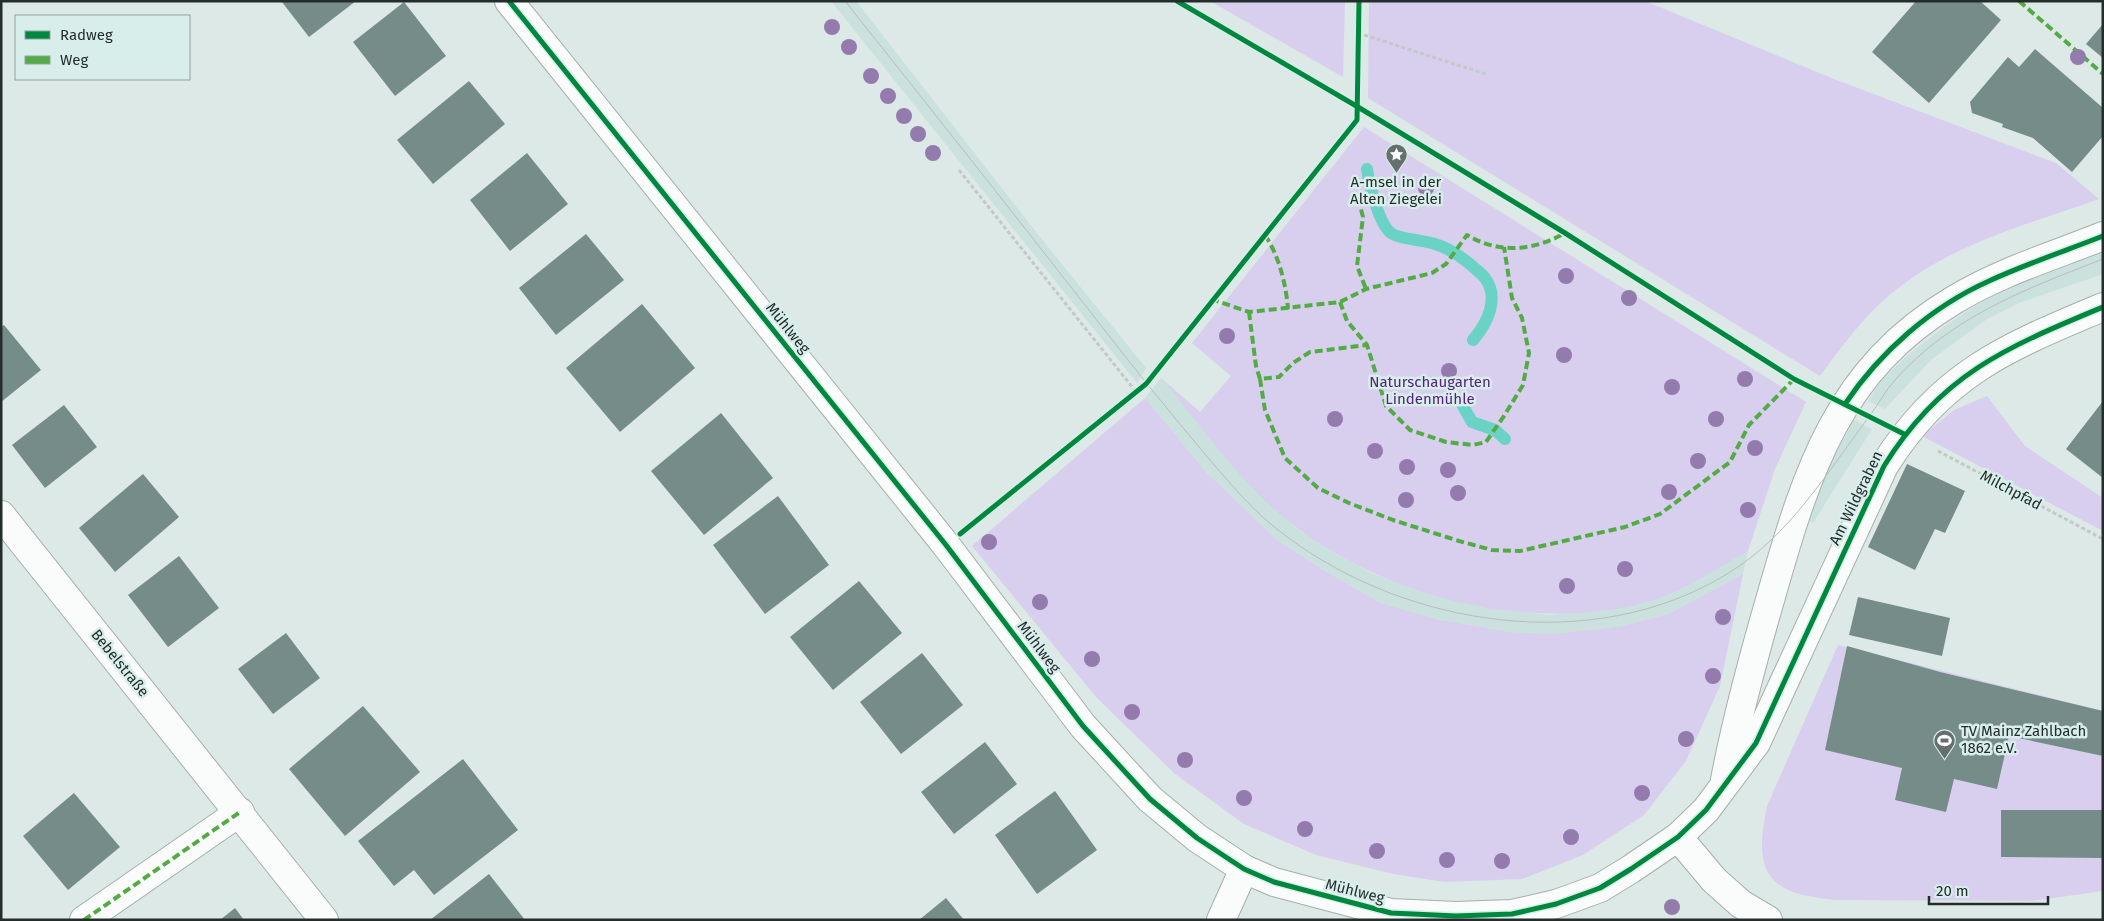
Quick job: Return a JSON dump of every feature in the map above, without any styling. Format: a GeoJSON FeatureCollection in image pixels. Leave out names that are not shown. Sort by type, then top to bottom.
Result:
{"type":"FeatureCollection","features":[{"type":"Feature","properties":{"kind":"street","name":"Mühlweg"},"geometry":{"type":"LineString","coordinates":[[509,1],[946,545],[1083,726],[1150,799],[1197,838],[1244,869],[1274,882],[1391,912],[1456,916],[1512,914],[1556,904],[1600,888],[1678,837],[1706,810],[1724,786]]}},
{"type":"Feature","properties":{"kind":"street"},"geometry":{"type":"LineString","coordinates":[[1724,786],[1736,722],[1763,623],[1806,482],[1822,444],[1860,383],[1887,352],[1952,301],[1988,281],[2103,236]]}},
{"type":"Feature","properties":{"kind":"street","name":"Am Wildgraben"},"geometry":{"type":"LineString","coordinates":[[1724,786],[1756,743],[1884,466],[1904,434],[1930,405],[1960,380],[1997,354],[2103,307]]}},
{"type":"Feature","properties":{"kind":"street","name":"Bebelstraße"},"geometry":{"type":"LineString","coordinates":[[1,515],[240,812],[324,920]]}},
{"type":"Feature","properties":{"kind":"street"},"geometry":{"type":"LineString","coordinates":[[1763,623],[1766,642],[1776,654],[1789,652],[1804,639]]}},
{"type":"Feature","properties":{"kind":"street"},"geometry":{"type":"LineString","coordinates":[[84,920],[240,812]]}},
{"type":"Feature","properties":{"kind":"street"},"geometry":{"type":"LineString","coordinates":[[1678,837],[1714,880],[1734,898],[1768,920]]}},
{"type":"Feature","properties":{"kind":"street"},"geometry":{"type":"LineString","coordinates":[[1221,920],[1244,869]]}},
{"type":"Feature","properties":{"kind":"path"},"geometry":{"type":"LineString","coordinates":[[1358,33],[1486,74]]}},
{"type":"Feature","properties":{"kind":"path"},"geometry":{"type":"LineString","coordinates":[[959,170],[1136,392]]}},
{"type":"Feature","properties":{"kind":"shaded area"},"geometry":{"type":"Polygon","coordinates":[[[831,1],[856,1],[1036,232],[1146,368],[1137,383],[831,1]]]}},
{"type":"Feature","properties":{"kind":"shaded area"},"geometry":{"type":"Polygon","coordinates":[[[2103,250],[2103,274],[2019,303],[1987,319],[1931,360],[1885,409],[1868,401],[1882,380],[1909,354],[1945,326],[1982,301],[2103,250]]]}},
{"type":"Feature","properties":{"kind":"shaded area"},"geometry":{"type":"Polygon","coordinates":[[[1161,378],[1256,492],[1295,527],[1334,553],[1374,574],[1412,588],[1504,610],[1550,615],[1596,611],[1647,602],[1748,551],[1743,574],[1668,614],[1623,626],[1553,634],[1510,632],[1436,619],[1381,603],[1325,571],[1277,540],[1206,472],[1145,398],[1161,378]]]}},
{"type":"Feature","properties":{"kind":"shaded area"},"geometry":{"type":"Polygon","coordinates":[[[1854,420],[1872,429],[1813,523],[1806,519],[1821,481],[1854,420]]]}},
{"type":"Feature","properties":{"kind":"green space"},"geometry":{"type":"Polygon","coordinates":[[[1210,1],[1345,1],[1343,77],[1210,1]]]}},
{"type":"Feature","properties":{"kind":"green space"},"geometry":{"type":"Polygon","coordinates":[[[1369,1],[1645,1],[1834,79],[2056,163],[2099,199],[2022,225],[1971,245],[1923,271],[1889,295],[1878,306],[1857,328],[1820,376],[1368,98],[1369,1]]]}},
{"type":"Feature","properties":{"kind":"green space","name":"Naturschaugarten Lindenmühle"},"geometry":{"type":"Polygon","coordinates":[[[1364,127],[1806,402],[1775,469],[1748,551],[1686,586],[1647,602],[1597,612],[1544,614],[1491,608],[1438,596],[1386,578],[1338,555],[1294,526],[1243,479],[1161,378],[1200,412],[1231,376],[1192,343],[1364,127]]]}},
{"type":"Feature","properties":{"kind":"green space"},"geometry":{"type":"Polygon","coordinates":[[[1987,396],[2025,446],[2103,498],[2103,531],[1922,436],[1954,410],[1987,396]]]}},
{"type":"Feature","properties":{"kind":"green space"},"geometry":{"type":"Polygon","coordinates":[[[1145,398],[1206,472],[1277,540],[1325,571],[1381,603],[1436,619],[1510,632],[1553,634],[1623,626],[1668,614],[1743,574],[1720,686],[1686,761],[1644,815],[1583,855],[1522,879],[1445,882],[1393,874],[1316,855],[1244,824],[1175,774],[1096,697],[972,546],[1145,398]]]}},
{"type":"Feature","properties":{"kind":"green space","name":"TV Mainz Zahlbach 1862 e.V."},"geometry":{"type":"Polygon","coordinates":[[[1838,645],[2103,711],[2103,891],[2032,901],[1840,900],[1797,893],[1782,887],[1771,877],[1765,865],[1762,850],[1767,806],[1838,645]]]}},
{"type":"Feature","properties":{"kind":"building"},"geometry":{"type":"Polygon","coordinates":[[[356,1],[309,37],[282,2],[356,1]]]}},
{"type":"Feature","properties":{"kind":"building"},"geometry":{"type":"Polygon","coordinates":[[[1916,1],[1980,1],[2001,20],[1929,103],[1872,52],[1916,1]]]}},
{"type":"Feature","properties":{"kind":"building"},"geometry":{"type":"Polygon","coordinates":[[[404,2],[446,56],[395,96],[353,42],[404,2]]]}},
{"type":"Feature","properties":{"kind":"building"},"geometry":{"type":"Polygon","coordinates":[[[2103,24],[2103,58],[2086,44],[2103,24]]]}},
{"type":"Feature","properties":{"kind":"building"},"geometry":{"type":"Polygon","coordinates":[[[2035,49],[2103,108],[2103,136],[2072,172],[2033,138],[2002,127],[2003,124],[1972,113],[1970,102],[2008,57],[2019,67],[2035,49]]]}},
{"type":"Feature","properties":{"kind":"building"},"geometry":{"type":"Polygon","coordinates":[[[469,81],[505,124],[433,184],[397,140],[469,81]]]}},
{"type":"Feature","properties":{"kind":"building"},"geometry":{"type":"Polygon","coordinates":[[[527,153],[568,204],[510,251],[470,200],[527,153]]]}},
{"type":"Feature","properties":{"kind":"building"},"geometry":{"type":"Polygon","coordinates":[[[586,234],[624,280],[556,335],[519,288],[586,234]]]}},
{"type":"Feature","properties":{"kind":"building"},"geometry":{"type":"Polygon","coordinates":[[[642,304],[695,368],[620,432],[566,368],[642,304]]]}},
{"type":"Feature","properties":{"kind":"building"},"geometry":{"type":"Polygon","coordinates":[[[4,325],[41,370],[1,402],[1,327],[4,325]]]}},
{"type":"Feature","properties":{"kind":"building"},"geometry":{"type":"Polygon","coordinates":[[[2103,401],[2103,478],[2066,449],[2103,401]]]}},
{"type":"Feature","properties":{"kind":"building"},"geometry":{"type":"Polygon","coordinates":[[[64,405],[97,447],[45,488],[12,445],[64,405]]]}},
{"type":"Feature","properties":{"kind":"building"},"geometry":{"type":"Polygon","coordinates":[[[721,413],[773,478],[704,535],[651,471],[721,413]]]}},
{"type":"Feature","properties":{"kind":"building"},"geometry":{"type":"Polygon","coordinates":[[[1907,464],[1965,491],[1945,533],[1935,529],[1915,570],[1868,547],[1907,464]]]}},
{"type":"Feature","properties":{"kind":"building"},"geometry":{"type":"Polygon","coordinates":[[[143,474],[179,517],[115,572],[79,528],[143,474]]]}},
{"type":"Feature","properties":{"kind":"building"},"geometry":{"type":"Polygon","coordinates":[[[778,496],[829,565],[765,614],[713,545],[778,496]]]}},
{"type":"Feature","properties":{"kind":"building"},"geometry":{"type":"Polygon","coordinates":[[[179,556],[219,608],[168,647],[128,595],[179,556]]]}},
{"type":"Feature","properties":{"kind":"building"},"geometry":{"type":"Polygon","coordinates":[[[859,581],[902,633],[833,690],[790,637],[859,581]]]}},
{"type":"Feature","properties":{"kind":"building"},"geometry":{"type":"Polygon","coordinates":[[[1858,597],[1950,618],[1942,656],[1849,635],[1858,597]]]}},
{"type":"Feature","properties":{"kind":"building"},"geometry":{"type":"Polygon","coordinates":[[[286,633],[320,678],[273,714],[238,669],[286,633]]]}},
{"type":"Feature","properties":{"kind":"building"},"geometry":{"type":"Polygon","coordinates":[[[1847,646],[1940,672],[2103,711],[2103,756],[2009,736],[1997,789],[1954,779],[1946,812],[1895,800],[1902,768],[1825,750],[1847,646]]]}},
{"type":"Feature","properties":{"kind":"building"},"geometry":{"type":"Polygon","coordinates":[[[922,653],[963,705],[901,754],[860,702],[922,653]]]}},
{"type":"Feature","properties":{"kind":"building"},"geometry":{"type":"Polygon","coordinates":[[[363,706],[420,772],[345,836],[289,769],[363,706]]]}},
{"type":"Feature","properties":{"kind":"building"},"geometry":{"type":"Polygon","coordinates":[[[985,742],[1017,784],[954,834],[921,792],[985,742]]]}},
{"type":"Feature","properties":{"kind":"building"},"geometry":{"type":"Polygon","coordinates":[[[463,759],[518,830],[434,895],[414,870],[394,886],[358,841],[463,759]]]}},
{"type":"Feature","properties":{"kind":"building"},"geometry":{"type":"Polygon","coordinates":[[[1055,791],[1097,850],[1037,894],[995,835],[1055,791]]]}},
{"type":"Feature","properties":{"kind":"building"},"geometry":{"type":"Polygon","coordinates":[[[74,793],[120,847],[68,890],[23,836],[74,793]]]}},
{"type":"Feature","properties":{"kind":"building"},"geometry":{"type":"Polygon","coordinates":[[[2001,810],[2103,810],[2103,858],[2001,857],[2001,810]]]}},
{"type":"Feature","properties":{"kind":"building"},"geometry":{"type":"Polygon","coordinates":[[[489,874],[525,920],[430,920],[489,874]]]}},
{"type":"Feature","properties":{"kind":"building"},"geometry":{"type":"Polygon","coordinates":[[[946,898],[964,920],[919,920],[946,898]]]}},
{"type":"Feature","properties":{"kind":"building"},"geometry":{"type":"Polygon","coordinates":[[[235,908],[244,920],[220,920],[235,908]]]}},
{"type":"Feature","properties":{"kind":"waterway"},"geometry":{"type":"LineString","coordinates":[[1367,169],[1379,213],[1382,221],[1391,233],[1399,237],[1430,243],[1454,252],[1485,278],[1491,294],[1490,310],[1487,319],[1473,340]]}},
{"type":"Feature","properties":{"kind":"waterway"},"geometry":{"type":"LineString","coordinates":[[1463,406],[1472,422],[1495,430],[1505,439]]}},
{"type":"Feature","properties":{"kind":"tram line"},"geometry":{"type":"LineString","coordinates":[[845,1],[1138,372],[1232,486],[1274,527],[1334,567],[1387,592],[1443,610],[1502,620],[1560,622],[1619,615],[1675,600],[1727,574],[1750,559],[1789,522],[1823,480],[1892,384],[1917,358],[1941,338],[1991,307],[2103,259]]}},
{"type":"Feature","properties":{"kind":"marked path"},"geometry":{"type":"LineString","coordinates":[[2019,1],[2103,74]]}},
{"type":"Feature","properties":{"kind":"marked path"},"geometry":{"type":"LineString","coordinates":[[1358,198],[1363,217],[1357,266],[1366,289]]}},
{"type":"Feature","properties":{"kind":"marked path"},"geometry":{"type":"LineString","coordinates":[[1211,299],[1249,312],[1340,302],[1366,289],[1432,273],[1446,264],[1467,235],[1491,245],[1516,248],[1541,244],[1565,233]]}},
{"type":"Feature","properties":{"kind":"marked path"},"geometry":{"type":"LineString","coordinates":[[1265,235],[1281,270],[1288,309]]}},
{"type":"Feature","properties":{"kind":"marked path"},"geometry":{"type":"LineString","coordinates":[[1340,302],[1347,321],[1367,345],[1386,406],[1410,430],[1446,442],[1473,445],[1486,442],[1523,385],[1529,353],[1522,318],[1512,298],[1504,247]]}},
{"type":"Feature","properties":{"kind":"marked path"},"geometry":{"type":"LineString","coordinates":[[1249,312],[1256,366],[1260,379],[1279,377],[1293,363],[1310,352],[1367,345]]}},
{"type":"Feature","properties":{"kind":"marked path"},"geometry":{"type":"LineString","coordinates":[[1260,379],[1265,410],[1285,458],[1318,488],[1349,503],[1393,520],[1459,541],[1492,550],[1520,551],[1625,527],[1660,514],[1730,462],[1749,425],[1794,379]]}},
{"type":"Feature","properties":{"kind":"marked path"},"geometry":{"type":"LineString","coordinates":[[84,920],[240,812]]}},
{"type":"Feature","properties":{"kind":"cycle path"},"geometry":{"type":"LineString","coordinates":[[509,1],[946,545],[1083,726],[1150,799],[1197,838],[1244,869],[1274,882],[1391,913],[1456,916],[1512,914],[1556,904],[1600,888],[1678,837],[1706,810],[1756,743],[1884,466],[1906,434],[1929,408],[1953,386],[1979,367],[2036,336],[2103,307]]}},
{"type":"Feature","properties":{"kind":"cycle path"},"geometry":{"type":"LineString","coordinates":[[1177,1],[1358,107],[1565,233],[1794,379],[1904,434]]}},
{"type":"Feature","properties":{"kind":"cycle path"},"geometry":{"type":"LineString","coordinates":[[960,534],[1146,384],[1357,120],[1359,1]]}},
{"type":"Feature","properties":{"kind":"cycle path"},"geometry":{"type":"LineString","coordinates":[[1845,404],[1874,366],[1891,349],[1908,333],[1947,304],[1989,281],[2103,236]]}},
{"type":"Feature","properties":{"kind":"place","name":"A-msel in der Alten Ziegelei"},"geometry":{"type":"Point","coordinates":[1396,173]}},
{"type":"Feature","properties":{"kind":"place","name":"TV Mainz Zahlbach 1862 e.V."},"geometry":{"type":"Point","coordinates":[1945,759]}}]}
